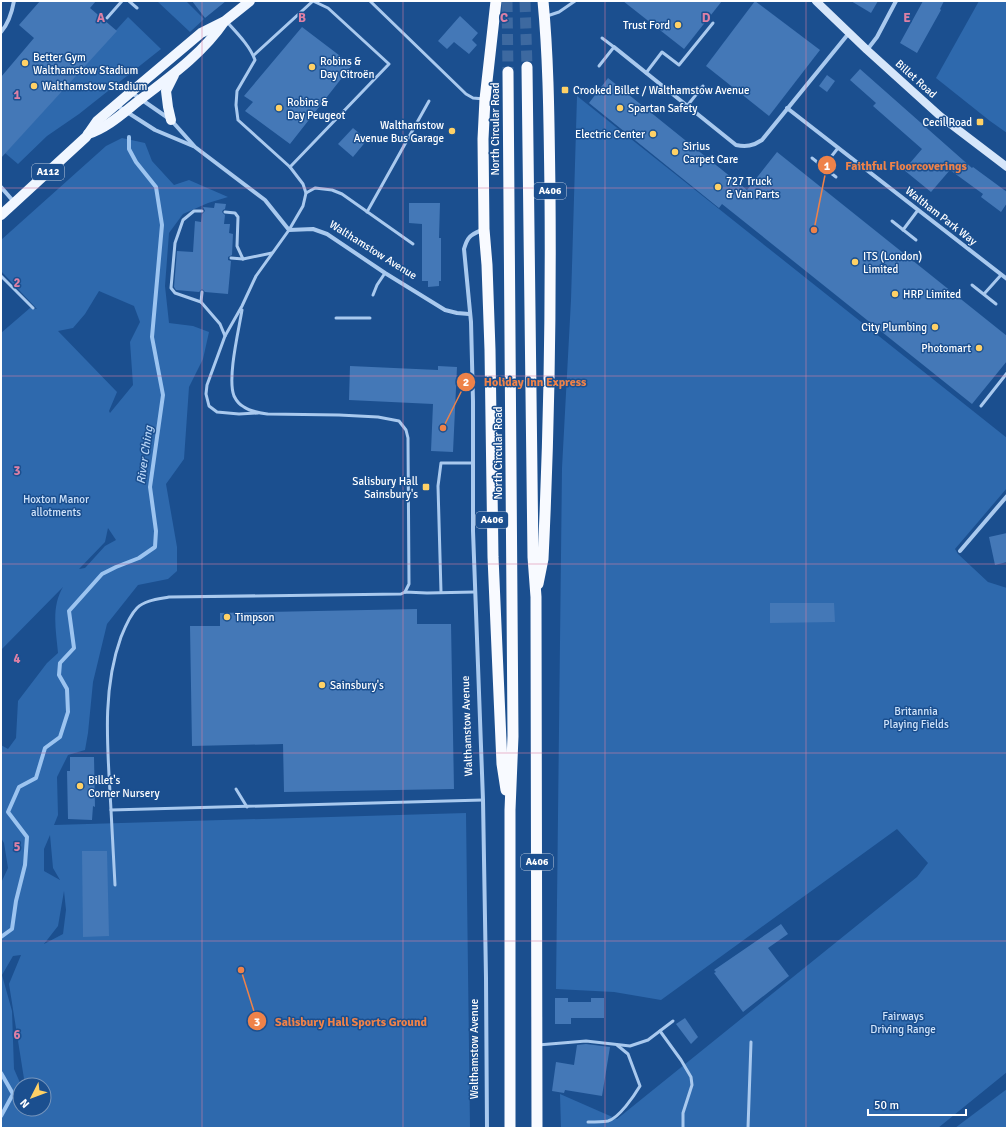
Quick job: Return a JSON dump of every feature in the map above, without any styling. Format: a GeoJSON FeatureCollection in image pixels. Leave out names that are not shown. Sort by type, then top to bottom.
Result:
{"type":"FeatureCollection","features":[{"type":"Feature","properties":{"kind":"highway","name":"A406"},"geometry":{"type":"LineString","coordinates":[[496,1],[485,99],[483,139],[484,229],[490,343],[493,557],[501,756],[510,810],[510,1128]]}},
{"type":"Feature","properties":{"kind":"highway","name":"A406"},"geometry":{"type":"LineString","coordinates":[[536,597],[543,559],[550,382],[548,78],[543,1]]}},
{"type":"Feature","properties":{"kind":"highway","name":"A406"},"geometry":{"type":"LineString","coordinates":[[527,68],[533,557],[536,597],[537,1128]]}},
{"type":"Feature","properties":{"kind":"highway","name":"North Circular Road"},"geometry":{"type":"LineString","coordinates":[[508,72],[513,728],[510,810]]}},
{"type":"Feature","properties":{"kind":"main road","name":"A112"},"geometry":{"type":"LineString","coordinates":[[1,215],[88,134],[97,120],[131,92],[179,47],[204,31],[225,21],[250,1]]}},
{"type":"Feature","properties":{"kind":"main road","name":"Billet Road"},"geometry":{"type":"LineString","coordinates":[[816,1],[849,34],[940,116],[1007,167]]}},
{"type":"Feature","properties":{"kind":"main road","name":"A112"},"geometry":{"type":"LineString","coordinates":[[88,134],[104,128],[176,71],[208,44],[225,21]]}},
{"type":"Feature","properties":{"kind":"main road"},"geometry":{"type":"LineString","coordinates":[[171,120],[166,91],[176,71]]}},
{"type":"Feature","properties":{"kind":"street"},"geometry":{"type":"LineString","coordinates":[[1,32],[5,28],[12,11],[14,1]]}},
{"type":"Feature","properties":{"kind":"street"},"geometry":{"type":"LineString","coordinates":[[867,50],[877,36],[896,1]]}},
{"type":"Feature","properties":{"kind":"street"},"geometry":{"type":"LineString","coordinates":[[614,47],[736,145],[745,147],[754,145],[762,140],[849,34]]}},
{"type":"Feature","properties":{"kind":"street"},"geometry":{"type":"LineString","coordinates":[[131,92],[171,120],[195,147],[265,200],[289,230]]}},
{"type":"Feature","properties":{"kind":"street"},"geometry":{"type":"LineString","coordinates":[[116,105],[155,130],[195,147]]}},
{"type":"Feature","properties":{"kind":"street","name":"Waltham Park Way"},"geometry":{"type":"LineString","coordinates":[[787,108],[1007,279]]}},
{"type":"Feature","properties":{"kind":"street"},"geometry":{"type":"LineString","coordinates":[[1,187],[14,202]]}},
{"type":"Feature","properties":{"kind":"street","name":"Walthamstow Avenue"},"geometry":{"type":"LineString","coordinates":[[289,230],[313,229],[327,234],[385,273],[445,310],[469,314],[471,322],[475,592],[483,800],[487,1128]]}},
{"type":"Feature","properties":{"kind":"street"},"geometry":{"type":"LineString","coordinates":[[469,314],[464,249],[467,240],[471,235],[484,229]]}},
{"type":"Feature","properties":{"kind":"street"},"geometry":{"type":"LineString","coordinates":[[960,551],[1007,496]]}},
{"type":"Feature","properties":{"kind":"lane"},"geometry":{"type":"LineString","coordinates":[[107,18],[122,1]]}},
{"type":"Feature","properties":{"kind":"lane"},"geometry":{"type":"LineString","coordinates":[[129,1],[137,8]]}},
{"type":"Feature","properties":{"kind":"lane"},"geometry":{"type":"LineString","coordinates":[[254,55],[313,1],[328,8],[389,64],[290,167]]}},
{"type":"Feature","properties":{"kind":"lane"},"geometry":{"type":"LineString","coordinates":[[370,1],[466,94],[473,98],[485,99]]}},
{"type":"Feature","properties":{"kind":"lane"},"geometry":{"type":"LineString","coordinates":[[544,17],[559,12],[575,1]]}},
{"type":"Feature","properties":{"kind":"lane"},"geometry":{"type":"LineString","coordinates":[[225,21],[241,38],[254,55],[255,60],[237,91],[236,104],[238,120],[290,167],[303,184],[306,193],[303,206],[289,230],[256,276],[226,336],[208,385],[206,394],[207,402],[212,409],[223,414],[258,413],[378,417],[399,421],[406,430],[408,444],[409,584],[405,592]]}},
{"type":"Feature","properties":{"kind":"lane"},"geometry":{"type":"LineString","coordinates":[[646,73],[662,52],[679,65],[714,23]]}},
{"type":"Feature","properties":{"kind":"lane"},"geometry":{"type":"LineString","coordinates":[[599,66],[614,47],[602,38]]}},
{"type":"Feature","properties":{"kind":"lane"},"geometry":{"type":"LineString","coordinates":[[687,106],[703,86]]}},
{"type":"Feature","properties":{"kind":"lane"},"geometry":{"type":"LineString","coordinates":[[367,212],[428,101]]}},
{"type":"Feature","properties":{"kind":"lane"},"geometry":{"type":"LineString","coordinates":[[824,167],[838,148]]}},
{"type":"Feature","properties":{"kind":"lane"},"geometry":{"type":"LineString","coordinates":[[812,158],[836,177]]}},
{"type":"Feature","properties":{"kind":"lane"},"geometry":{"type":"LineString","coordinates":[[306,193],[316,188],[337,192],[413,244]]}},
{"type":"Feature","properties":{"kind":"lane"},"geometry":{"type":"LineString","coordinates":[[903,230],[918,210]]}},
{"type":"Feature","properties":{"kind":"lane"},"geometry":{"type":"LineString","coordinates":[[202,211],[194,211],[183,220],[175,243],[172,288],[175,293],[201,302],[220,324],[226,336]]}},
{"type":"Feature","properties":{"kind":"lane"},"geometry":{"type":"LineString","coordinates":[[225,212],[235,213],[238,217],[237,246],[243,259]]}},
{"type":"Feature","properties":{"kind":"lane"},"geometry":{"type":"LineString","coordinates":[[892,221],[916,240]]}},
{"type":"Feature","properties":{"kind":"lane"},"geometry":{"type":"LineString","coordinates":[[231,258],[243,259],[272,253]]}},
{"type":"Feature","properties":{"kind":"lane"},"geometry":{"type":"LineString","coordinates":[[373,295],[377,285],[385,273]]}},
{"type":"Feature","properties":{"kind":"lane"},"geometry":{"type":"LineString","coordinates":[[984,294],[1001,275]]}},
{"type":"Feature","properties":{"kind":"lane"},"geometry":{"type":"LineString","coordinates":[[1,276],[33,308]]}},
{"type":"Feature","properties":{"kind":"lane"},"geometry":{"type":"LineString","coordinates":[[972,285],[996,304]]}},
{"type":"Feature","properties":{"kind":"lane"},"geometry":{"type":"LineString","coordinates":[[201,302],[202,292]]}},
{"type":"Feature","properties":{"kind":"lane"},"geometry":{"type":"LineString","coordinates":[[242,306],[233,365],[233,392],[237,400],[245,408],[258,413]]}},
{"type":"Feature","properties":{"kind":"lane"},"geometry":{"type":"LineString","coordinates":[[336,318],[370,318]]}},
{"type":"Feature","properties":{"kind":"lane"},"geometry":{"type":"LineString","coordinates":[[981,406],[1007,373]]}},
{"type":"Feature","properties":{"kind":"lane"},"geometry":{"type":"LineString","coordinates":[[441,592],[438,486],[441,463],[473,463]]}},
{"type":"Feature","properties":{"kind":"lane"},"geometry":{"type":"LineString","coordinates":[[115,885],[107,721],[109,691],[116,651],[128,620],[138,607],[153,600],[169,597],[475,592]]}},
{"type":"Feature","properties":{"kind":"lane"},"geometry":{"type":"LineString","coordinates":[[236,789],[247,807]]}},
{"type":"Feature","properties":{"kind":"lane"},"geometry":{"type":"LineString","coordinates":[[111,810],[483,800]]}},
{"type":"Feature","properties":{"kind":"lane"},"geometry":{"type":"LineString","coordinates":[[537,1045],[586,1041],[630,1046],[648,1040],[673,1021]]}},
{"type":"Feature","properties":{"kind":"lane"},"geometry":{"type":"LineString","coordinates":[[660,1031],[681,1060],[691,1077],[692,1085],[684,1113],[683,1128]]}},
{"type":"Feature","properties":{"kind":"lane"},"geometry":{"type":"LineString","coordinates":[[748,1128],[751,1042]]}},
{"type":"Feature","properties":{"kind":"lane"},"geometry":{"type":"LineString","coordinates":[[588,1122],[609,1121],[632,1099],[640,1086],[628,1054],[617,1045]]}},
{"type":"Feature","properties":{"kind":"green space"},"geometry":{"type":"Polygon","coordinates":[[[157,1],[186,1],[204,19],[190,32],[157,1]]]}},
{"type":"Feature","properties":{"kind":"green space"},"geometry":{"type":"Polygon","coordinates":[[[979,1],[1007,1],[1007,133],[936,78],[979,1]]]}},
{"type":"Feature","properties":{"kind":"green space"},"geometry":{"type":"Polygon","coordinates":[[[128,17],[161,49],[79,114],[47,136],[18,164],[5,153],[128,17]]]}},
{"type":"Feature","properties":{"kind":"green space"},"geometry":{"type":"Polygon","coordinates":[[[577,96],[1007,438],[1007,488],[955,549],[958,554],[988,582],[1007,588],[1007,1072],[938,1128],[561,1128],[560,1094],[617,1119],[917,877],[928,863],[897,829],[661,1000],[614,992],[556,989],[562,468],[571,300],[577,96]]]}},
{"type":"Feature","properties":{"kind":"green space","name":"Hoxton Manor allotments"},"geometry":{"type":"Polygon","coordinates":[[[122,138],[145,143],[152,161],[174,185],[189,180],[228,197],[208,203],[183,214],[169,233],[165,286],[169,323],[193,326],[209,332],[203,359],[189,387],[184,459],[166,484],[177,547],[177,571],[168,579],[138,585],[107,624],[93,682],[85,750],[68,755],[57,777],[58,815],[54,825],[466,813],[470,1128],[1,1128],[1,883],[8,868],[4,843],[1,838],[1,745],[8,749],[16,738],[18,701],[47,663],[58,653],[55,619],[59,595],[63,587],[1,650],[1,333],[30,308],[37,309],[1,271],[1,240],[106,146],[122,138]],[[99,291],[85,314],[73,328],[58,331],[117,392],[109,411],[110,413],[133,385],[130,342],[140,322],[134,306],[99,291]],[[108,528],[105,542],[79,569],[85,568],[105,546],[116,540],[108,528]],[[50,835],[44,849],[44,871],[60,880],[53,868],[50,835]],[[64,891],[58,926],[44,944],[63,934],[66,910],[64,891]],[[21,955],[13,956],[2,975],[12,1011],[14,1069],[18,1077],[12,1077],[12,1117],[52,1117],[52,1077],[24,1077],[9,984],[21,955]]]}},
{"type":"Feature","properties":{"kind":"green space"},"geometry":{"type":"Polygon","coordinates":[[[1007,1089],[1007,1128],[955,1128],[1007,1089]]]}},
{"type":"Feature","properties":{"kind":"building","name":"Walthamstow Stadium"},"geometry":{"type":"Polygon","coordinates":[[[40,1],[96,1],[90,8],[117,31],[1,158],[1,77],[34,38],[19,25],[40,1]]]}},
{"type":"Feature","properties":{"kind":"building"},"geometry":{"type":"Polygon","coordinates":[[[192,1],[226,1],[205,18],[192,1]]]}},
{"type":"Feature","properties":{"kind":"building","name":"Trust Ford"},"geometry":{"type":"Polygon","coordinates":[[[623,1],[722,1],[684,49],[623,1]]]}},
{"type":"Feature","properties":{"kind":"building"},"geometry":{"type":"Polygon","coordinates":[[[755,1],[820,50],[769,116],[706,66],[755,1]]]}},
{"type":"Feature","properties":{"kind":"building"},"geometry":{"type":"Polygon","coordinates":[[[851,1],[878,1],[871,13],[851,1]]]}},
{"type":"Feature","properties":{"kind":"building"},"geometry":{"type":"Polygon","coordinates":[[[923,1],[944,1],[940,9],[941,10],[917,53],[900,43],[923,1]]]}},
{"type":"Feature","properties":{"kind":"building"},"geometry":{"type":"Polygon","coordinates":[[[460,16],[478,33],[472,40],[477,45],[469,54],[454,42],[447,49],[438,41],[460,16]]]}},
{"type":"Feature","properties":{"kind":"building"},"geometry":{"type":"Polygon","coordinates":[[[302,27],[352,65],[290,144],[245,111],[253,102],[244,96],[302,27]]]}},
{"type":"Feature","properties":{"kind":"building"},"geometry":{"type":"Polygon","coordinates":[[[860,69],[972,168],[973,167],[1007,192],[1007,203],[1001,212],[981,197],[983,194],[950,170],[931,192],[904,170],[922,149],[873,106],[876,103],[850,80],[860,69]]]}},
{"type":"Feature","properties":{"kind":"building"},"geometry":{"type":"Polygon","coordinates":[[[827,75],[835,81],[827,92],[819,86],[827,75]]]}},
{"type":"Feature","properties":{"kind":"building"},"geometry":{"type":"Polygon","coordinates":[[[608,78],[747,190],[777,152],[1007,336],[1007,361],[972,404],[722,204],[719,208],[589,103],[608,78]]]}},
{"type":"Feature","properties":{"kind":"building"},"geometry":{"type":"Polygon","coordinates":[[[353,128],[367,140],[353,157],[338,144],[353,128]]]}},
{"type":"Feature","properties":{"kind":"building"},"geometry":{"type":"Polygon","coordinates":[[[215,203],[226,204],[225,209],[222,212],[225,215],[224,224],[230,224],[229,233],[233,234],[232,255],[228,257],[228,260],[231,261],[228,294],[205,292],[202,289],[199,292],[176,290],[174,287],[177,251],[193,252],[195,221],[201,222],[202,214],[205,211],[203,207],[214,208],[215,203]]]}},
{"type":"Feature","properties":{"kind":"building"},"geometry":{"type":"Polygon","coordinates":[[[409,203],[440,203],[439,238],[441,238],[441,281],[439,281],[439,286],[428,287],[428,281],[422,281],[422,224],[409,223],[409,203]]]}},
{"type":"Feature","properties":{"kind":"building"},"geometry":{"type":"Polygon","coordinates":[[[350,366],[438,370],[438,366],[457,367],[453,452],[431,451],[433,404],[349,400],[350,366]]]}},
{"type":"Feature","properties":{"kind":"building"},"geometry":{"type":"Polygon","coordinates":[[[1007,533],[1007,562],[995,565],[989,537],[1007,533]]]}},
{"type":"Feature","properties":{"kind":"building"},"geometry":{"type":"Polygon","coordinates":[[[770,603],[834,603],[835,622],[770,623],[770,603]]]}},
{"type":"Feature","properties":{"kind":"building","name":"Sainsbury's"},"geometry":{"type":"Polygon","coordinates":[[[417,609],[417,624],[451,624],[454,789],[284,792],[283,744],[192,746],[190,626],[220,626],[220,613],[417,609]]]}},
{"type":"Feature","properties":{"kind":"building"},"geometry":{"type":"Polygon","coordinates":[[[70,757],[94,757],[95,807],[93,806],[92,820],[68,819],[67,771],[70,771],[70,757]]]}},
{"type":"Feature","properties":{"kind":"building"},"geometry":{"type":"Polygon","coordinates":[[[82,851],[107,851],[109,936],[83,937],[82,851]]]}},
{"type":"Feature","properties":{"kind":"building"},"geometry":{"type":"Polygon","coordinates":[[[781,924],[788,934],[768,948],[789,976],[743,1012],[714,973],[716,972],[714,970],[781,924]]]}},
{"type":"Feature","properties":{"kind":"building"},"geometry":{"type":"Polygon","coordinates":[[[555,998],[568,998],[568,1002],[591,1002],[591,998],[604,998],[604,1018],[571,1018],[571,1024],[555,1024],[555,998]]]}},
{"type":"Feature","properties":{"kind":"building"},"geometry":{"type":"Polygon","coordinates":[[[685,1018],[698,1037],[691,1044],[676,1024],[685,1018]]]}},
{"type":"Feature","properties":{"kind":"building"},"geometry":{"type":"Polygon","coordinates":[[[586,1044],[610,1047],[602,1096],[565,1090],[564,1093],[552,1091],[556,1062],[574,1065],[577,1045],[586,1044]]]}},
{"type":"Feature","properties":{"kind":"waterway","name":"River Ching"},"geometry":{"type":"LineString","coordinates":[[1,937],[12,929],[16,901],[25,865],[27,837],[8,812],[19,787],[36,778],[45,748],[60,737],[68,712],[67,689],[59,675],[60,663],[74,648],[69,611],[102,574],[139,558],[155,547],[156,531],[150,487],[163,395],[152,337],[162,225],[156,187],[136,162],[129,149],[129,137]]}},
{"type":"Feature","properties":{"kind":"waterway","name":"River Ching"},"geometry":{"type":"LineString","coordinates":[[1,1073],[13,1094],[1,1116]]}},
{"type":"Feature","properties":{"kind":"tunnel"},"geometry":{"type":"LineString","coordinates":[[507,1],[508,72]]}},
{"type":"Feature","properties":{"kind":"tunnel"},"geometry":{"type":"LineString","coordinates":[[525,1],[527,67]]}},
{"type":"Feature","properties":{"kind":"place","name":"Trust Ford"},"geometry":{"type":"Point","coordinates":[678,25]}},
{"type":"Feature","properties":{"kind":"place","name":"Better Gym Walthamstow Stadium"},"geometry":{"type":"Point","coordinates":[25,63]}},
{"type":"Feature","properties":{"kind":"place","name":"Robins & Day Citroën"},"geometry":{"type":"Point","coordinates":[312,67]}},
{"type":"Feature","properties":{"kind":"place","name":"Walthamstow Stadium"},"geometry":{"type":"Point","coordinates":[34,86]}},
{"type":"Feature","properties":{"kind":"place","name":"Crooked Billet / Walthamstow Avenue"},"geometry":{"type":"Point","coordinates":[565,90]}},
{"type":"Feature","properties":{"kind":"place","name":"Robins & Day Peugeot"},"geometry":{"type":"Point","coordinates":[279,108]}},
{"type":"Feature","properties":{"kind":"place","name":"Spartan Safety"},"geometry":{"type":"Point","coordinates":[620,108]}},
{"type":"Feature","properties":{"kind":"place","name":"Cecil Road"},"geometry":{"type":"Point","coordinates":[980,122]}},
{"type":"Feature","properties":{"kind":"place","name":"Walthamstow Avenue Bus Garage"},"geometry":{"type":"Point","coordinates":[452,131]}},
{"type":"Feature","properties":{"kind":"place","name":"Electric Center"},"geometry":{"type":"Point","coordinates":[653,134]}},
{"type":"Feature","properties":{"kind":"place","name":"Sirius Carpet Care"},"geometry":{"type":"Point","coordinates":[675,152]}},
{"type":"Feature","properties":{"kind":"place","name":"727 Truck & Van Parts"},"geometry":{"type":"Point","coordinates":[718,187]}},
{"type":"Feature","properties":{"kind":"place","name":"Faithful Floorcoverings"},"geometry":{"type":"Point","coordinates":[814,230]}},
{"type":"Feature","properties":{"kind":"place","name":"ITS (London) Limited"},"geometry":{"type":"Point","coordinates":[855,262]}},
{"type":"Feature","properties":{"kind":"place","name":"HRP Limited"},"geometry":{"type":"Point","coordinates":[895,294]}},
{"type":"Feature","properties":{"kind":"place","name":"City Plumbing"},"geometry":{"type":"Point","coordinates":[935,327]}},
{"type":"Feature","properties":{"kind":"place","name":"Photomart"},"geometry":{"type":"Point","coordinates":[979,348]}},
{"type":"Feature","properties":{"kind":"place","name":"Holiday Inn Express"},"geometry":{"type":"Point","coordinates":[443,428]}},
{"type":"Feature","properties":{"kind":"place","name":"Salisbury Hall Sainsbury's"},"geometry":{"type":"Point","coordinates":[426,487]}},
{"type":"Feature","properties":{"kind":"place","name":"Timpson"},"geometry":{"type":"Point","coordinates":[227,617]}},
{"type":"Feature","properties":{"kind":"place","name":"Sainsbury's"},"geometry":{"type":"Point","coordinates":[322,685]}},
{"type":"Feature","properties":{"kind":"place","name":"Billet's Corner Nursery"},"geometry":{"type":"Point","coordinates":[80,786]}},
{"type":"Feature","properties":{"kind":"place","name":"Salisbury Hall Sports Ground"},"geometry":{"type":"Point","coordinates":[241,970]}},
{"type":"Feature","properties":{"kind":"park label","name":"Britannia Playing Fields"},"geometry":{"type":"Point","coordinates":[916,717]}},
{"type":"Feature","properties":{"kind":"park label","name":"Fairways Driving Range"},"geometry":{"type":"Point","coordinates":[903,1022]}}]}
